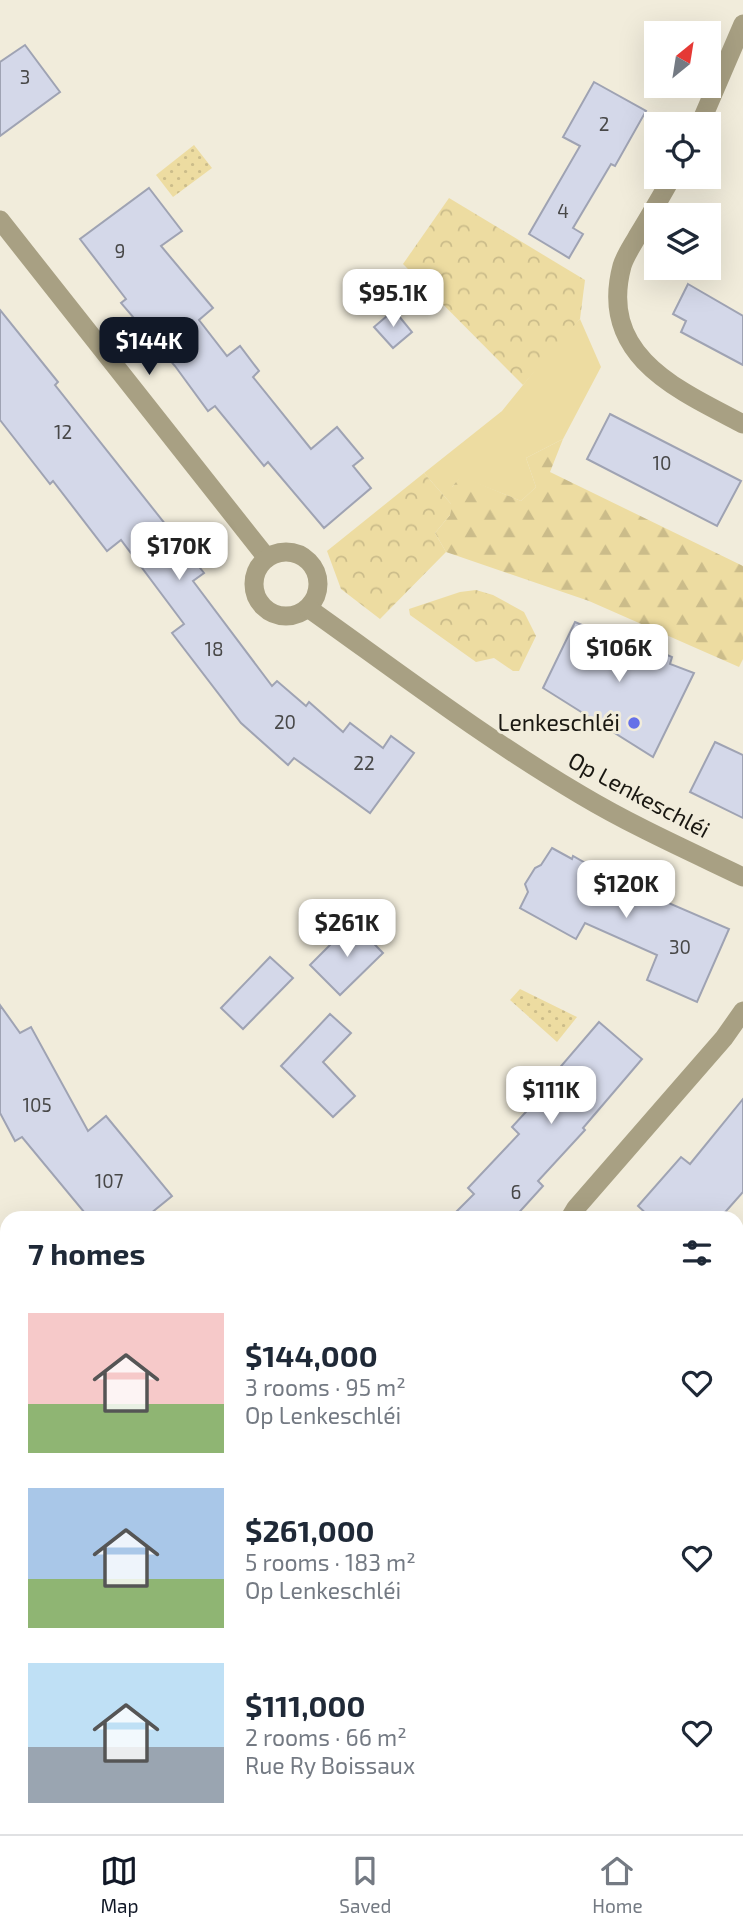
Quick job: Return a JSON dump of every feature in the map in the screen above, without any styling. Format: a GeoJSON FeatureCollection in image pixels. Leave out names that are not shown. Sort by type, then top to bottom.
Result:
{"type":"FeatureCollection","features":[{"type":"Feature","properties":{"kind":"street"},"geometry":{"type":"LineString","coordinates":[[705,112],[743,24]]}},
{"type":"Feature","properties":{"kind":"street"},"geometry":{"type":"LineString","coordinates":[[666,189],[622,263],[618,308],[635,351],[655,374],[743,424]]}},
{"type":"Feature","properties":{"kind":"street"},"geometry":{"type":"LineString","coordinates":[[0,220],[267,558]]}},
{"type":"Feature","properties":{"kind":"street"},"geometry":{"type":"LineString","coordinates":[[276,553],[296,553],[312,565],[318,582],[317,592],[308,608],[289,616],[269,611],[261,605],[253,585],[259,565],[267,558],[276,553]]}},
{"type":"Feature","properties":{"kind":"street","name":"Op Lenkeschléi"},"geometry":{"type":"LineString","coordinates":[[308,608],[495,741],[582,796],[743,877]]}},
{"type":"Feature","properties":{"kind":"street"},"geometry":{"type":"LineString","coordinates":[[574,1211],[724,1038],[743,1011]]}},
{"type":"Feature","properties":{"kind":"green space"},"geometry":{"type":"Polygon","coordinates":[[[194,145],[212,168],[173,197],[156,175],[194,145]]]}},
{"type":"Feature","properties":{"kind":"green space"},"geometry":{"type":"Polygon","coordinates":[[[449,198],[585,280],[580,319],[523,385],[403,264],[449,198]]]}},
{"type":"Feature","properties":{"kind":"green space"},"geometry":{"type":"Polygon","coordinates":[[[580,319],[601,367],[563,439],[526,458],[536,487],[521,501],[461,477],[452,487],[452,505],[424,473],[502,411],[580,319]]]}},
{"type":"Feature","properties":{"kind":"green space"},"geometry":{"type":"Polygon","coordinates":[[[563,439],[550,472],[743,566],[743,659],[739,667],[589,601],[446,552],[435,533],[450,515],[452,487],[461,476],[521,501],[536,487],[526,458],[563,439]]]}},
{"type":"Feature","properties":{"kind":"green space"},"geometry":{"type":"Polygon","coordinates":[[[424,473],[452,505],[450,515],[435,533],[446,552],[380,619],[341,589],[327,551],[424,473]]]}},
{"type":"Feature","properties":{"kind":"green space"},"geometry":{"type":"Polygon","coordinates":[[[476,590],[493,595],[524,612],[536,636],[519,671],[513,671],[494,658],[476,662],[410,615],[409,609],[460,592],[476,590]]]}},
{"type":"Feature","properties":{"kind":"green space"},"geometry":{"type":"Polygon","coordinates":[[[520,989],[577,1017],[557,1042],[510,1000],[520,989]]]}},
{"type":"Feature","properties":{"kind":"building"},"geometry":{"type":"Polygon","coordinates":[[[25,45],[60,92],[0,136],[0,62],[25,45]]]}},
{"type":"Feature","properties":{"kind":"building"},"geometry":{"type":"Polygon","coordinates":[[[594,82],[646,111],[615,166],[611,164],[573,228],[583,234],[569,258],[529,234],[580,146],[563,137],[594,82]]]}},
{"type":"Feature","properties":{"kind":"building"},"geometry":{"type":"Polygon","coordinates":[[[149,188],[182,231],[161,246],[213,308],[199,320],[227,356],[240,346],[259,371],[253,377],[311,449],[337,427],[363,458],[353,466],[371,488],[324,528],[268,462],[264,466],[215,406],[208,411],[175,366],[121,303],[126,299],[80,239],[149,188]]]}},
{"type":"Feature","properties":{"kind":"building"},"geometry":{"type":"Polygon","coordinates":[[[688,284],[743,316],[743,365],[681,332],[686,321],[673,314],[688,284]]]}},
{"type":"Feature","properties":{"kind":"building"},"geometry":{"type":"Polygon","coordinates":[[[0,310],[58,382],[55,385],[204,573],[193,581],[272,686],[277,681],[306,706],[309,702],[343,732],[350,723],[383,748],[391,736],[414,753],[370,813],[294,758],[288,765],[241,723],[172,633],[184,624],[121,540],[107,551],[53,481],[50,484],[0,420],[0,310]]]}},
{"type":"Feature","properties":{"kind":"building"},"geometry":{"type":"Polygon","coordinates":[[[394,310],[412,332],[393,348],[374,327],[394,310]]]}},
{"type":"Feature","properties":{"kind":"building"},"geometry":{"type":"Polygon","coordinates":[[[610,414],[741,481],[717,526],[587,459],[610,414]]]}},
{"type":"Feature","properties":{"kind":"building","name":"Lenkeschléi"},"geometry":{"type":"Polygon","coordinates":[[[575,622],[598,632],[601,626],[672,657],[670,664],[694,673],[653,757],[543,688],[575,622]]]}},
{"type":"Feature","properties":{"kind":"building"},"geometry":{"type":"Polygon","coordinates":[[[715,742],[743,755],[743,818],[690,792],[715,742]]]}},
{"type":"Feature","properties":{"kind":"building"},"geometry":{"type":"Polygon","coordinates":[[[552,848],[572,859],[573,856],[640,894],[641,891],[729,929],[697,1002],[647,980],[657,955],[585,923],[576,939],[520,908],[528,892],[525,884],[552,848]]]}},
{"type":"Feature","properties":{"kind":"building"},"geometry":{"type":"Polygon","coordinates":[[[353,922],[383,953],[340,995],[310,965],[353,922]]]}},
{"type":"Feature","properties":{"kind":"building"},"geometry":{"type":"Polygon","coordinates":[[[270,957],[293,978],[243,1029],[221,1008],[270,957]]]}},
{"type":"Feature","properties":{"kind":"building"},"geometry":{"type":"Polygon","coordinates":[[[0,1005],[20,1033],[31,1027],[88,1131],[106,1116],[172,1196],[154,1211],[83,1211],[22,1137],[15,1141],[0,1113],[0,1005]]]}},
{"type":"Feature","properties":{"kind":"building"},"geometry":{"type":"Polygon","coordinates":[[[330,1014],[351,1033],[323,1062],[355,1096],[333,1117],[281,1066],[330,1014]]]}},
{"type":"Feature","properties":{"kind":"building"},"geometry":{"type":"Polygon","coordinates":[[[599,1022],[642,1059],[583,1128],[585,1130],[538,1181],[543,1186],[520,1211],[457,1211],[474,1194],[468,1188],[519,1134],[512,1127],[560,1075],[556,1072],[599,1022]]]}},
{"type":"Feature","properties":{"kind":"building"},"geometry":{"type":"Polygon","coordinates":[[[743,1099],[743,1192],[726,1211],[643,1211],[638,1206],[681,1157],[690,1164],[743,1099]]]}},
{"type":"Feature","properties":{"kind":"place","name":"Lenkeschléi"},"geometry":{"type":"Point","coordinates":[634,723]}}]}
